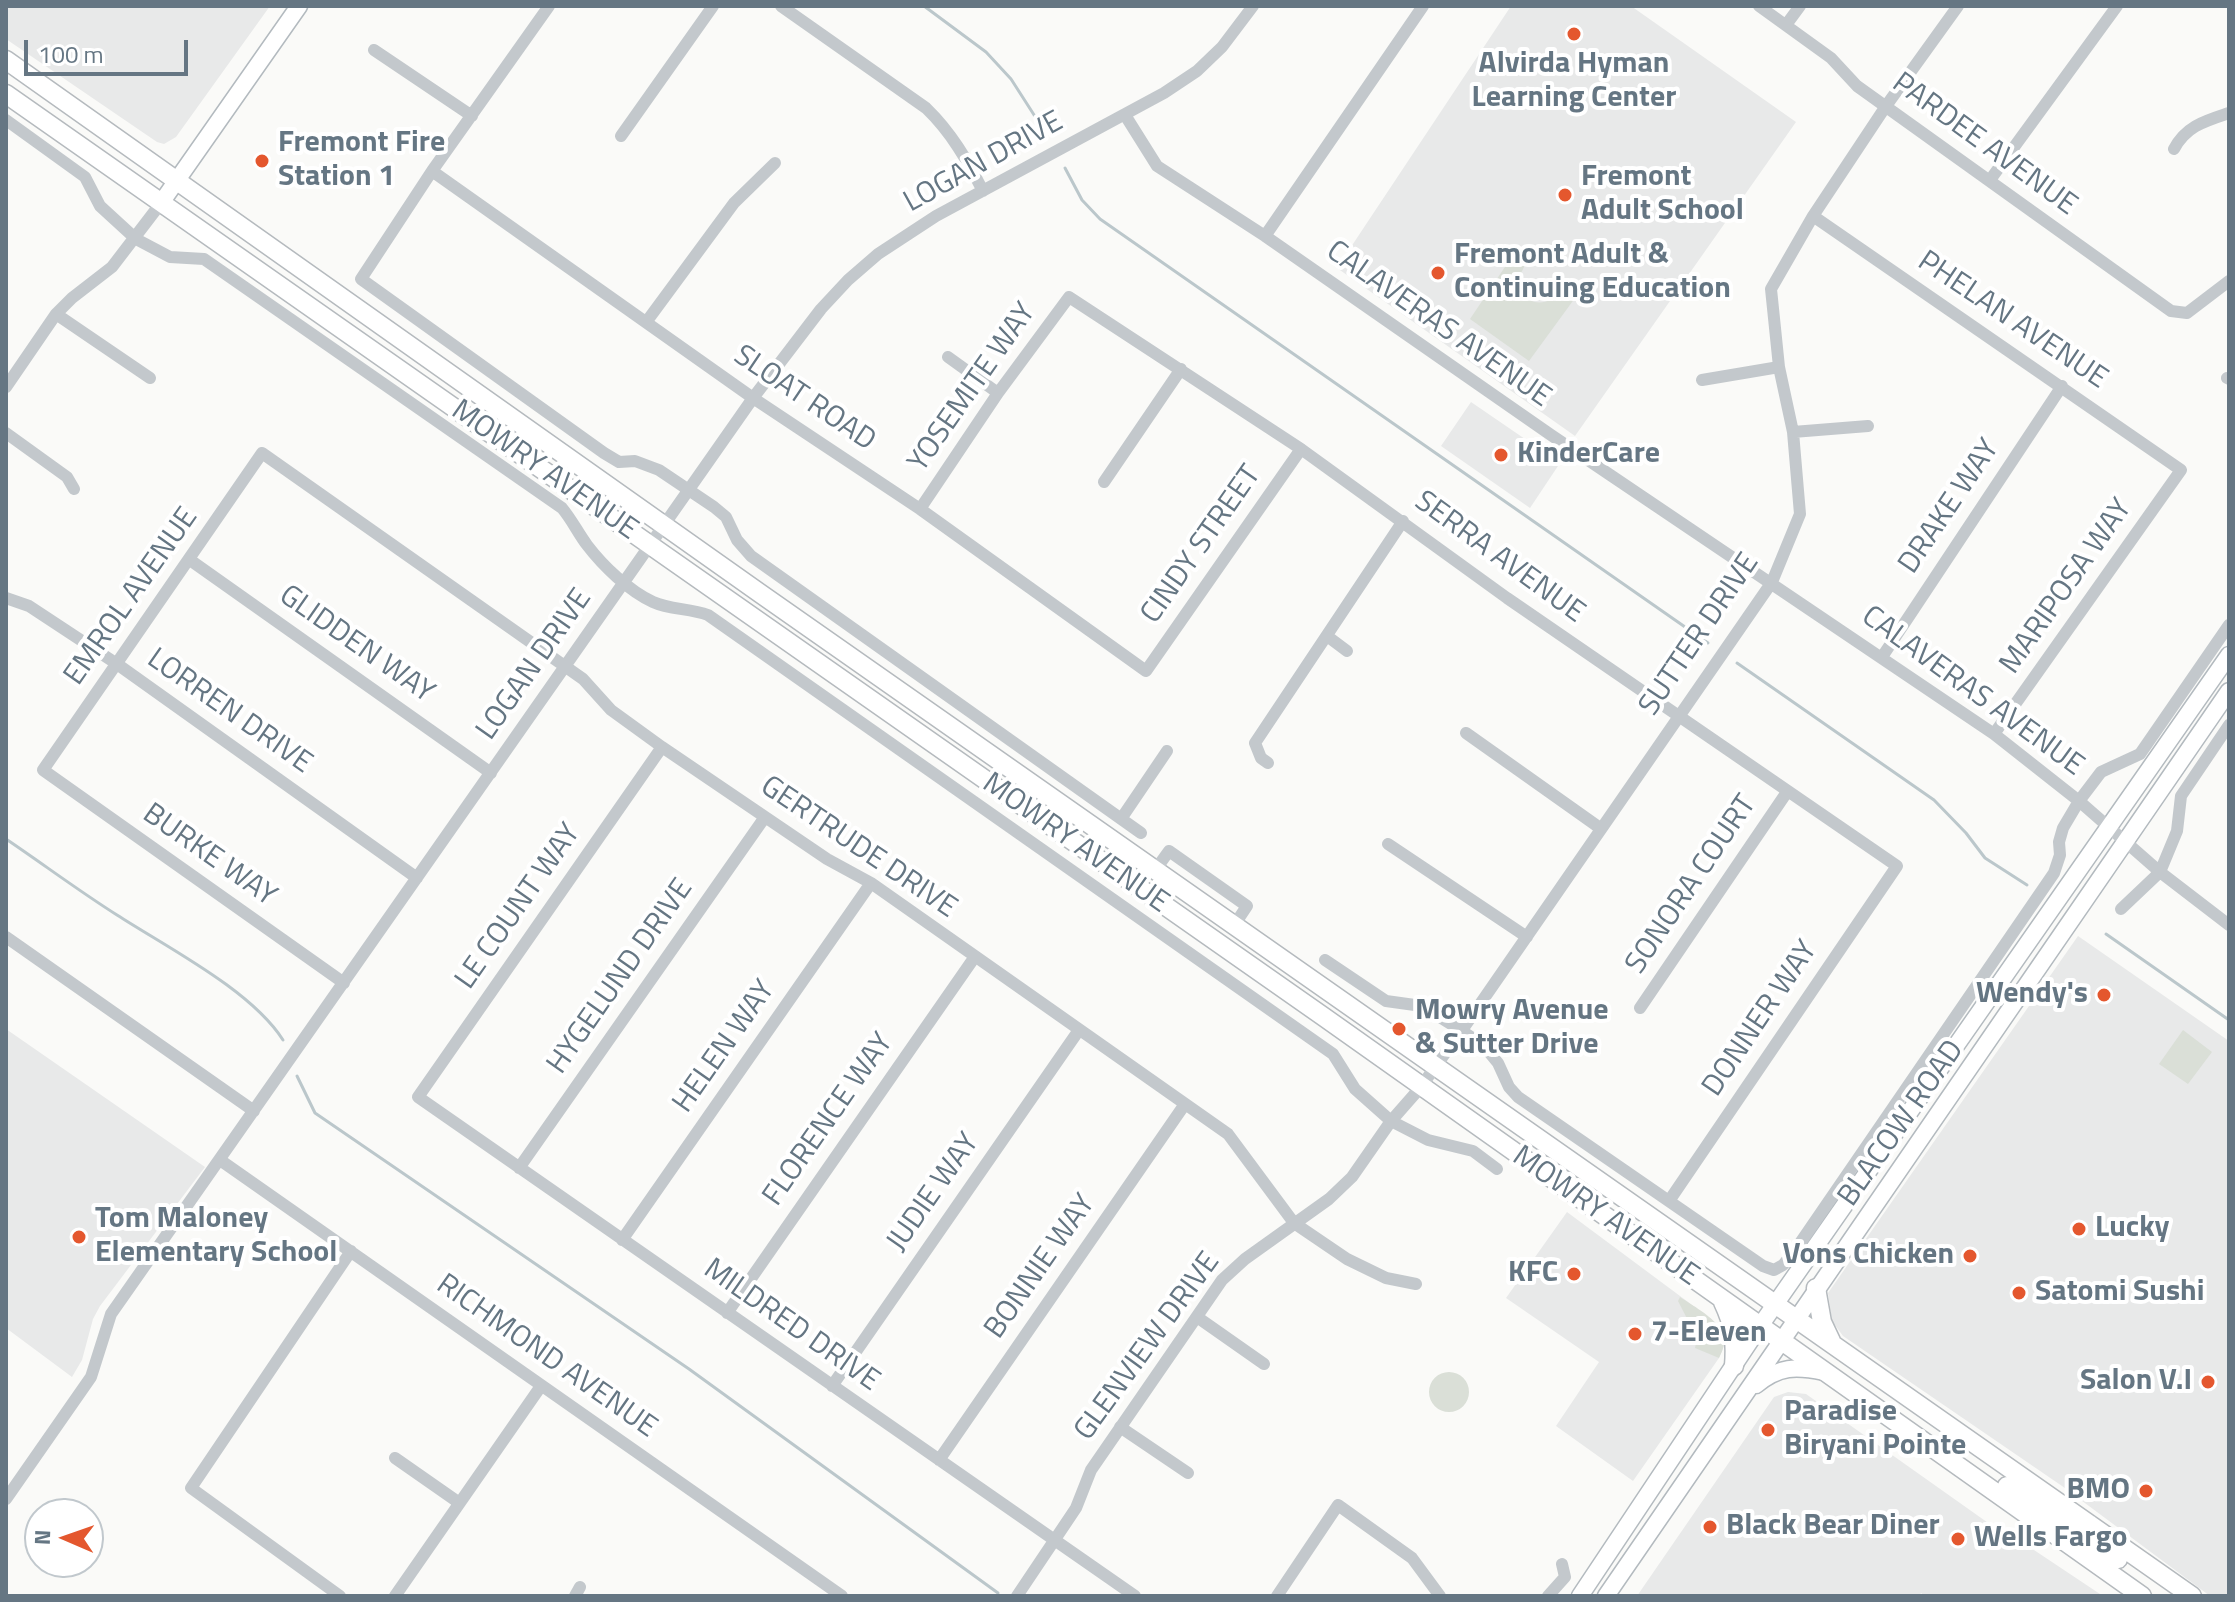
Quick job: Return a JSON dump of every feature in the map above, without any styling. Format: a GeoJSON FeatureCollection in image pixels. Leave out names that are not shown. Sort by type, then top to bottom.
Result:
{"type":"FeatureCollection","features":[{"type":"Feature","properties":{"kind":"main road"},"geometry":{"type":"LineString","coordinates":[[161,203],[299,6]]}},
{"type":"Feature","properties":{"kind":"main road","name":"MOWRY AVENUE"},"geometry":{"type":"LineString","coordinates":[[6,60],[2192,1596]]}},
{"type":"Feature","properties":{"kind":"main road","name":"MOWRY AVENUE"},"geometry":{"type":"LineString","coordinates":[[6,94],[1311,1008],[2142,1596]]}},
{"type":"Feature","properties":{"kind":"main road","name":"BLACOW ROAD"},"geometry":{"type":"LineString","coordinates":[[1580,1596],[1760,1326],[2229,655]]}},
{"type":"Feature","properties":{"kind":"main road","name":"BLACOW ROAD"},"geometry":{"type":"LineString","coordinates":[[1606,1596],[2229,691]]}},
{"type":"Feature","properties":{"kind":"main road"},"geometry":{"type":"LineString","coordinates":[[1816,1288],[1822,1322],[1832,1343]]}},
{"type":"Feature","properties":{"kind":"main road"},"geometry":{"type":"LineString","coordinates":[[1722,1299],[1736,1339],[1734,1366]]}},
{"type":"Feature","properties":{"kind":"main road"},"geometry":{"type":"LineString","coordinates":[[1736,1406],[1762,1380],[1779,1370],[1801,1367],[1827,1373]]}},
{"type":"Feature","properties":{"kind":"main road"},"geometry":{"type":"LineString","coordinates":[[1943,1456],[2006,1485],[2067,1527],[2080,1529],[2089,1524]]}},
{"type":"Feature","properties":{"kind":"main road"},"geometry":{"type":"LineString","coordinates":[[2060,1539],[2071,1535],[2092,1542],[2149,1582],[2183,1596]]}},
{"type":"Feature","properties":{"kind":"street"},"geometry":{"type":"LineString","coordinates":[[432,171],[549,6]]}},
{"type":"Feature","properties":{"kind":"street"},"geometry":{"type":"LineString","coordinates":[[621,136],[713,6]]}},
{"type":"Feature","properties":{"kind":"street"},"geometry":{"type":"LineString","coordinates":[[781,6],[926,108],[958,145],[983,191]]}},
{"type":"Feature","properties":{"kind":"street","name":"LOGAN DRIVE"},"geometry":{"type":"LineString","coordinates":[[6,1499],[91,1377],[111,1314],[753,398],[821,309],[878,254],[916,227],[1125,115],[1197,71],[1222,47],[1253,6]]}},
{"type":"Feature","properties":{"kind":"street"},"geometry":{"type":"LineString","coordinates":[[1265,236],[1423,6]]}},
{"type":"Feature","properties":{"kind":"street","name":"PARDEE AVENUE"},"geometry":{"type":"LineString","coordinates":[[1759,6],[1831,58],[1857,86],[2171,311],[2187,313],[2229,281]]}},
{"type":"Feature","properties":{"kind":"street"},"geometry":{"type":"LineString","coordinates":[[1786,25],[1800,6]]}},
{"type":"Feature","properties":{"kind":"street","name":"SUTTER DRIVE"},"geometry":{"type":"LineString","coordinates":[[1420,1088],[1772,582],[1800,514],[1793,432],[1779,367],[1771,289],[1813,216],[1886,106],[1958,6]]}},
{"type":"Feature","properties":{"kind":"street"},"geometry":{"type":"LineString","coordinates":[[1990,180],[2117,6]]}},
{"type":"Feature","properties":{"kind":"street"},"geometry":{"type":"LineString","coordinates":[[374,50],[472,116]]}},
{"type":"Feature","properties":{"kind":"street"},"geometry":{"type":"LineString","coordinates":[[2174,149],[2182,135],[2199,123],[2229,113]]}},
{"type":"Feature","properties":{"kind":"street","name":"CALAVERAS AVENUE"},"geometry":{"type":"LineString","coordinates":[[1125,115],[1157,166],[1265,236],[1551,435],[1994,734],[2229,925]]}},
{"type":"Feature","properties":{"kind":"street","name":"MOWRY AVENUE"},"geometry":{"type":"LineString","coordinates":[[6,120],[85,177],[100,206],[136,239],[170,257],[204,259],[550,499],[562,508],[602,562],[642,596],[657,604],[692,609],[708,615],[1333,1054],[1355,1089],[1391,1121],[1428,1140],[1473,1151],[1497,1169]]}},
{"type":"Feature","properties":{"kind":"street"},"geometry":{"type":"LineString","coordinates":[[647,321],[734,203],[775,163]]}},
{"type":"Feature","properties":{"kind":"street","name":"MOWRY AVENUE"},"geometry":{"type":"LineString","coordinates":[[432,171],[361,279],[604,453],[619,462],[635,461],[659,470],[690,490],[726,517],[737,540],[751,556],[1141,833]]}},
{"type":"Feature","properties":{"kind":"street","name":"SLOAT ROAD"},"geometry":{"type":"LineString","coordinates":[[432,171],[753,398],[920,509],[1146,671]]}},
{"type":"Feature","properties":{"kind":"street"},"geometry":{"type":"LineString","coordinates":[[6,387],[56,314],[112,267],[161,203]]}},
{"type":"Feature","properties":{"kind":"street","name":"PHELAN AVENUE"},"geometry":{"type":"LineString","coordinates":[[1813,216],[2181,470]]}},
{"type":"Feature","properties":{"kind":"street","name":"SERRA AVENUE"},"geometry":{"type":"LineString","coordinates":[[1069,297],[1301,449],[1507,598],[1897,866]]}},
{"type":"Feature","properties":{"kind":"street","name":"YOSEMITE WAY"},"geometry":{"type":"LineString","coordinates":[[920,509],[998,393],[1069,297]]}},
{"type":"Feature","properties":{"kind":"street"},"geometry":{"type":"LineString","coordinates":[[56,314],[150,378]]}},
{"type":"Feature","properties":{"kind":"street"},"geometry":{"type":"LineString","coordinates":[[948,357],[998,393]]}},
{"type":"Feature","properties":{"kind":"street"},"geometry":{"type":"LineString","coordinates":[[1702,380],[1779,367]]}},
{"type":"Feature","properties":{"kind":"street"},"geometry":{"type":"LineString","coordinates":[[1104,482],[1181,369]]}},
{"type":"Feature","properties":{"kind":"street","name":"DRAKE WAY"},"geometry":{"type":"LineString","coordinates":[[1882,657],[2062,386]]}},
{"type":"Feature","properties":{"kind":"street"},"geometry":{"type":"LineString","coordinates":[[1793,432],[1868,426]]}},
{"type":"Feature","properties":{"kind":"street"},"geometry":{"type":"LineString","coordinates":[[6,433],[67,477],[74,489]]}},
{"type":"Feature","properties":{"kind":"street","name":"CINDY STREET"},"geometry":{"type":"LineString","coordinates":[[1146,671],[1301,449]]}},
{"type":"Feature","properties":{"kind":"street","name":"EMROL AVENUE"},"geometry":{"type":"LineString","coordinates":[[43,770],[262,453]]}},
{"type":"Feature","properties":{"kind":"street","name":"GERTRUDE DRIVE"},"geometry":{"type":"LineString","coordinates":[[262,453],[583,679],[611,710],[662,747],[827,859],[871,883],[1228,1134],[1294,1223],[1347,1259],[1386,1278],[1416,1284]]}},
{"type":"Feature","properties":{"kind":"street","name":"MARIPOSA WAY"},"geometry":{"type":"LineString","coordinates":[[1994,734],[2181,470]]}},
{"type":"Feature","properties":{"kind":"street"},"geometry":{"type":"LineString","coordinates":[[1268,763],[1261,758],[1255,743],[1403,521]]}},
{"type":"Feature","properties":{"kind":"street","name":"GLIDDEN WAY"},"geometry":{"type":"LineString","coordinates":[[190,560],[491,773]]}},
{"type":"Feature","properties":{"kind":"street","name":"LORREN DRIVE"},"geometry":{"type":"LineString","coordinates":[[6,598],[29,606],[117,664],[417,878]]}},
{"type":"Feature","properties":{"kind":"street","name":"BLACOW ROAD"},"geometry":{"type":"LineString","coordinates":[[1774,1270],[1783,1265],[1796,1249],[2054,873],[2063,828],[2079,801],[2101,772],[2140,754],[2229,625]]}},
{"type":"Feature","properties":{"kind":"street"},"geometry":{"type":"LineString","coordinates":[[1327,636],[1347,651]]}},
{"type":"Feature","properties":{"kind":"street"},"geometry":{"type":"LineString","coordinates":[[2121,909],[2160,872],[2177,831],[2181,796],[2229,725]]}},
{"type":"Feature","properties":{"kind":"street"},"geometry":{"type":"LineString","coordinates":[[1466,733],[1600,828]]}},
{"type":"Feature","properties":{"kind":"street","name":"LE COUNT WAY"},"geometry":{"type":"LineString","coordinates":[[418,1097],[662,747]]}},
{"type":"Feature","properties":{"kind":"street"},"geometry":{"type":"LineString","coordinates":[[1121,819],[1167,751]]}},
{"type":"Feature","properties":{"kind":"street","name":"BURKE WAY"},"geometry":{"type":"LineString","coordinates":[[43,770],[344,983]]}},
{"type":"Feature","properties":{"kind":"street","name":"SONORA COURT"},"geometry":{"type":"LineString","coordinates":[[1640,1008],[1787,792]]}},
{"type":"Feature","properties":{"kind":"street","name":"HYGELUND DRIVE"},"geometry":{"type":"LineString","coordinates":[[519,1168],[765,817]]}},
{"type":"Feature","properties":{"kind":"street"},"geometry":{"type":"LineString","coordinates":[[1388,844],[1527,937]]}},
{"type":"Feature","properties":{"kind":"street","name":"DONNER WAY"},"geometry":{"type":"LineString","coordinates":[[1669,1201],[1897,866]]}},
{"type":"Feature","properties":{"kind":"street","name":"HELEN WAY"},"geometry":{"type":"LineString","coordinates":[[622,1240],[871,883]]}},
{"type":"Feature","properties":{"kind":"street"},"geometry":{"type":"LineString","coordinates":[[6,937],[254,1111]]}},
{"type":"Feature","properties":{"kind":"street","name":"FLORENCE WAY"},"geometry":{"type":"LineString","coordinates":[[727,1313],[974,958]]}},
{"type":"Feature","properties":{"kind":"street","name":"MOWRY AVENUE"},"geometry":{"type":"LineString","coordinates":[[1325,960],[1386,1001],[1432,1010],[1491,1055],[1518,1097],[1763,1266],[1774,1270]]}},
{"type":"Feature","properties":{"kind":"street","name":"JUDIE WAY"},"geometry":{"type":"LineString","coordinates":[[832,1386],[1079,1030]]}},
{"type":"Feature","properties":{"kind":"street","name":"GLENVIEW DRIVE"},"geometry":{"type":"LineString","coordinates":[[1017,1596],[1076,1508],[1091,1470],[1222,1280],[1245,1259],[1329,1199],[1352,1177],[1391,1121],[1420,1088]]}},
{"type":"Feature","properties":{"kind":"street","name":"MILDRED DRIVE"},"geometry":{"type":"LineString","coordinates":[[418,1097],[1135,1596]]}},
{"type":"Feature","properties":{"kind":"street","name":"BONNIE WAY"},"geometry":{"type":"LineString","coordinates":[[939,1460],[1185,1104]]}},
{"type":"Feature","properties":{"kind":"street","name":"RICHMOND AVENUE"},"geometry":{"type":"LineString","coordinates":[[220,1160],[842,1596]]}},
{"type":"Feature","properties":{"kind":"street"},"geometry":{"type":"LineString","coordinates":[[340,1596],[191,1488],[351,1251]]}},
{"type":"Feature","properties":{"kind":"street"},"geometry":{"type":"LineString","coordinates":[[1197,1317],[1264,1364]]}},
{"type":"Feature","properties":{"kind":"street"},"geometry":{"type":"LineString","coordinates":[[395,1596],[541,1386]]}},
{"type":"Feature","properties":{"kind":"street"},"geometry":{"type":"LineString","coordinates":[[1120,1427],[1188,1473]]}},
{"type":"Feature","properties":{"kind":"street"},"geometry":{"type":"LineString","coordinates":[[395,1458],[458,1502]]}},
{"type":"Feature","properties":{"kind":"street"},"geometry":{"type":"LineString","coordinates":[[1277,1596],[1338,1505],[1412,1558],[1440,1596]]}},
{"type":"Feature","properties":{"kind":"street"},"geometry":{"type":"LineString","coordinates":[[1548,1596],[1565,1577],[1562,1564]]}},
{"type":"Feature","properties":{"kind":"shaded area"},"geometry":{"type":"Polygon","coordinates":[[[6,6],[270,6],[176,137],[164,144],[6,39],[6,6]]]}},
{"type":"Feature","properties":{"kind":"shaded area","name":"Fremont Adult School"},"geometry":{"type":"Polygon","coordinates":[[[1511,6],[1631,6],[1796,122],[1575,436],[1337,268],[1511,6]]]}},
{"type":"Feature","properties":{"kind":"shaded area"},"geometry":{"type":"Polygon","coordinates":[[[1513,255],[1526,264],[1520,285],[1528,299],[1545,302],[1562,289],[1575,298],[1529,361],[1470,319],[1513,255]]]}},
{"type":"Feature","properties":{"kind":"shaded area","name":"KinderCare"},"geometry":{"type":"Polygon","coordinates":[[[1471,402],[1560,463],[1530,508],[1441,446],[1471,402]]]}},
{"type":"Feature","properties":{"kind":"shaded area"},"geometry":{"type":"Polygon","coordinates":[[[2078,936],[2229,1041],[2229,1596],[2210,1596],[2062,1486],[1843,1336],[1832,1321],[1828,1293],[2078,936]]]}},
{"type":"Feature","properties":{"kind":"shaded area","name":"Tom Maloney Elementary School"},"geometry":{"type":"Polygon","coordinates":[[[6,1029],[205,1167],[100,1306],[93,1319],[82,1360],[72,1377],[6,1328],[6,1029]]]}},
{"type":"Feature","properties":{"kind":"shaded area"},"geometry":{"type":"Polygon","coordinates":[[[2183,1030],[2212,1052],[2188,1084],[2159,1064],[2183,1030]]]}},
{"type":"Feature","properties":{"kind":"shaded area"},"geometry":{"type":"Polygon","coordinates":[[[1567,1212],[1723,1331],[1725,1343],[1719,1358],[1633,1481],[1556,1426],[1599,1362],[1506,1298],[1567,1212]]]}},
{"type":"Feature","properties":{"kind":"shaded area"},"geometry":{"type":"Polygon","coordinates":[[[1680,1297],[1707,1315],[1720,1329],[1724,1338],[1719,1358],[1695,1348],[1697,1338],[1678,1301],[1680,1297]]]}},
{"type":"Feature","properties":{"kind":"shaded area"},"geometry":{"type":"Polygon","coordinates":[[[1449,1372],[1463,1378],[1469,1392],[1463,1406],[1449,1412],[1435,1406],[1429,1392],[1435,1378],[1449,1372]]]}},
{"type":"Feature","properties":{"kind":"shaded area"},"geometry":{"type":"Polygon","coordinates":[[[1788,1392],[1806,1394],[2008,1537],[2016,1538],[2103,1596],[1925,1596],[1921,1593],[1919,1596],[1637,1596],[1774,1397],[1788,1392]]]}},
{"type":"Feature","properties":{"kind":"waterway"},"geometry":{"type":"LineString","coordinates":[[924,6],[986,52],[1011,79],[1045,132]]}},
{"type":"Feature","properties":{"kind":"waterway"},"geometry":{"type":"LineString","coordinates":[[1065,168],[1082,200],[1100,219],[1708,643]]}},
{"type":"Feature","properties":{"kind":"waterway"},"geometry":{"type":"LineString","coordinates":[[1737,663],[1934,800],[1985,858],[2027,885]]}},
{"type":"Feature","properties":{"kind":"waterway"},"geometry":{"type":"LineString","coordinates":[[6,839],[103,906],[230,987],[251,1004],[283,1040]]}},
{"type":"Feature","properties":{"kind":"waterway"},"geometry":{"type":"LineString","coordinates":[[2106,934],[2229,1020]]}},
{"type":"Feature","properties":{"kind":"waterway"},"geometry":{"type":"LineString","coordinates":[[297,1076],[315,1113],[689,1369],[998,1593]]}},
{"type":"Feature","properties":{"kind":"place","name":"Alvirda Hyman Learning Center"},"geometry":{"type":"Point","coordinates":[1574,34]}},
{"type":"Feature","properties":{"kind":"place","name":"Fremont Fire Station 1"},"geometry":{"type":"Point","coordinates":[262,161]}},
{"type":"Feature","properties":{"kind":"place","name":"Fremont Adult School"},"geometry":{"type":"Point","coordinates":[1565,195]}},
{"type":"Feature","properties":{"kind":"place","name":"Fremont Adult & Continuing Education"},"geometry":{"type":"Point","coordinates":[1438,273]}},
{"type":"Feature","properties":{"kind":"place","name":"KinderCare"},"geometry":{"type":"Point","coordinates":[1501,455]}},
{"type":"Feature","properties":{"kind":"place","name":"Wendy's"},"geometry":{"type":"Point","coordinates":[2104,995]}},
{"type":"Feature","properties":{"kind":"place","name":"Mowry Avenue & Sutter Drive"},"geometry":{"type":"Point","coordinates":[1399,1029]}},
{"type":"Feature","properties":{"kind":"place","name":"Lucky"},"geometry":{"type":"Point","coordinates":[2079,1229]}},
{"type":"Feature","properties":{"kind":"place","name":"Tom Maloney Elementary School"},"geometry":{"type":"Point","coordinates":[79,1237]}},
{"type":"Feature","properties":{"kind":"place","name":"Vons Chicken"},"geometry":{"type":"Point","coordinates":[1970,1256]}},
{"type":"Feature","properties":{"kind":"place","name":"KFC"},"geometry":{"type":"Point","coordinates":[1574,1274]}},
{"type":"Feature","properties":{"kind":"place","name":"Satomi Sushi"},"geometry":{"type":"Point","coordinates":[2019,1293]}},
{"type":"Feature","properties":{"kind":"place","name":"7-Eleven"},"geometry":{"type":"Point","coordinates":[1635,1334]}},
{"type":"Feature","properties":{"kind":"place","name":"Salon V.I"},"geometry":{"type":"Point","coordinates":[2208,1382]}},
{"type":"Feature","properties":{"kind":"place","name":"Paradise Biryani Pointe"},"geometry":{"type":"Point","coordinates":[1768,1430]}},
{"type":"Feature","properties":{"kind":"place","name":"BMO"},"geometry":{"type":"Point","coordinates":[2146,1491]}},
{"type":"Feature","properties":{"kind":"place","name":"Black Bear Diner"},"geometry":{"type":"Point","coordinates":[1710,1527]}},
{"type":"Feature","properties":{"kind":"place","name":"Wells Fargo"},"geometry":{"type":"Point","coordinates":[1958,1539]}}]}
